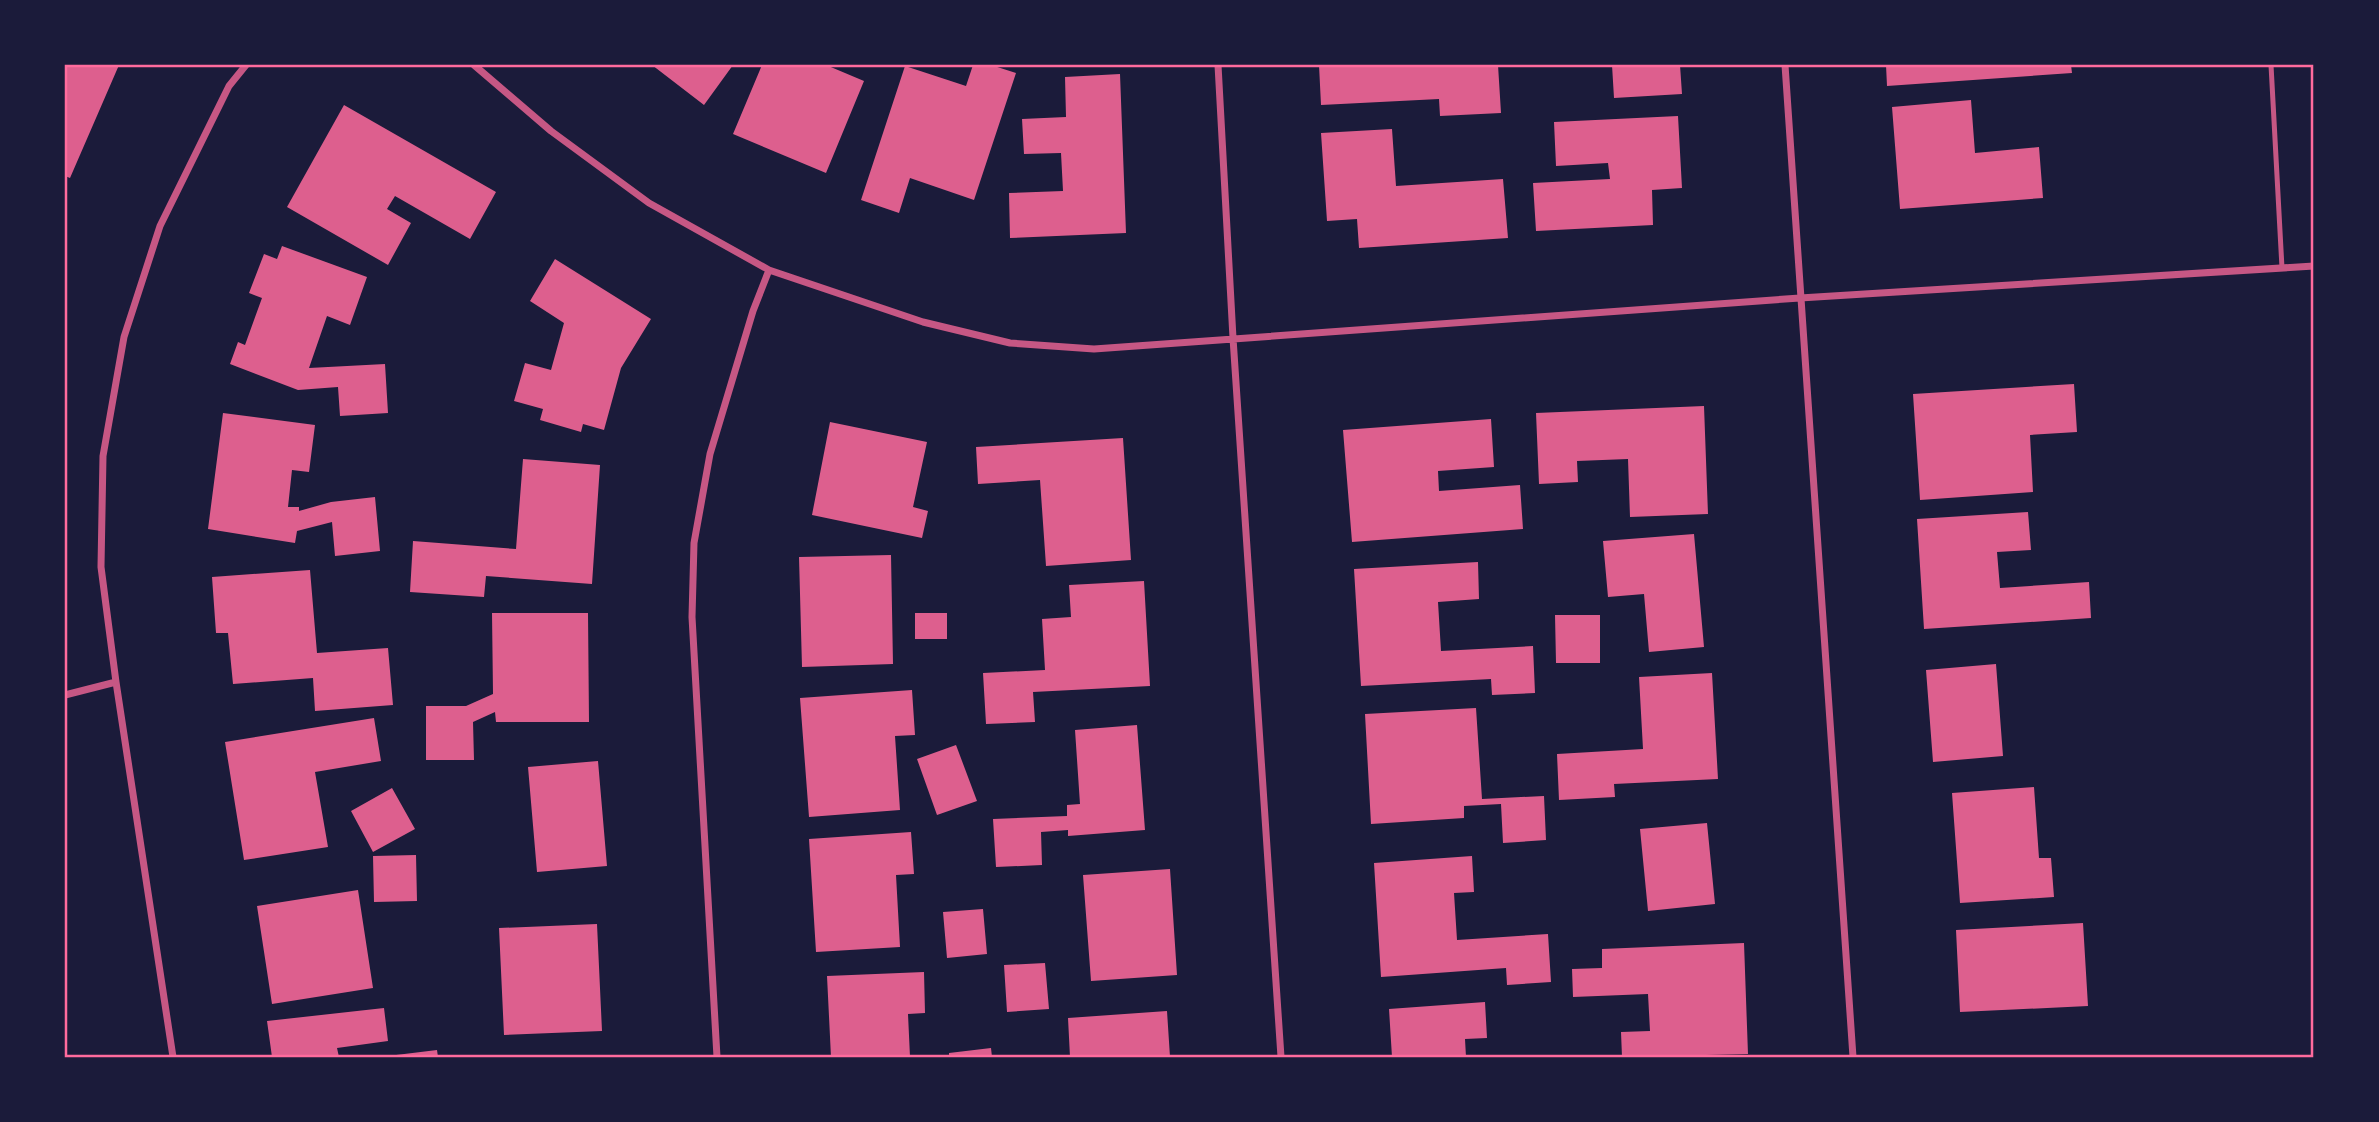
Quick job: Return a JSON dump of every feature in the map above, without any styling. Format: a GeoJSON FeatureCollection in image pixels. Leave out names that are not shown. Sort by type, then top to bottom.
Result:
{"type":"FeatureCollection","features":[{"type":"Feature","properties":{"kind":"street"},"geometry":{"type":"LineString","coordinates":[[173,1057],[101,567],[103,456],[124,337],[160,226],[229,86],[246,65]]}},
{"type":"Feature","properties":{"kind":"street"},"geometry":{"type":"LineString","coordinates":[[474,65],[551,131],[649,203],[769,270],[923,322],[1010,343],[1094,349],[1800,298],[2314,267]]}},
{"type":"Feature","properties":{"kind":"street"},"geometry":{"type":"LineString","coordinates":[[1217,65],[1281,1057]]}},
{"type":"Feature","properties":{"kind":"street"},"geometry":{"type":"LineString","coordinates":[[1785,65],[1853,1057]]}},
{"type":"Feature","properties":{"kind":"street"},"geometry":{"type":"LineString","coordinates":[[717,1057],[692,617],[694,543],[710,454],[752,311],[769,270]]}},
{"type":"Feature","properties":{"kind":"street"},"geometry":{"type":"LineString","coordinates":[[65,695],[116,682]]}},
{"type":"Feature","properties":{"kind":"lane"},"geometry":{"type":"LineString","coordinates":[[2271,65],[2282,268]]}},
{"type":"Feature","properties":{"kind":"building"},"geometry":{"type":"Polygon","coordinates":[[[65,65],[119,65],[70,178],[65,176],[65,65]]]}},
{"type":"Feature","properties":{"kind":"building"},"geometry":{"type":"Polygon","coordinates":[[[652,65],[733,65],[704,105],[652,65]]]}},
{"type":"Feature","properties":{"kind":"building"},"geometry":{"type":"Polygon","coordinates":[[[762,65],[826,65],[864,81],[826,173],[733,134],[762,65]]]}},
{"type":"Feature","properties":{"kind":"building"},"geometry":{"type":"Polygon","coordinates":[[[973,65],[991,65],[1016,73],[974,200],[910,178],[899,213],[861,200],[905,66],[966,86],[973,65]]]}},
{"type":"Feature","properties":{"kind":"building"},"geometry":{"type":"Polygon","coordinates":[[[1319,65],[1498,65],[1501,113],[1440,116],[1439,99],[1321,105],[1319,65]]]}},
{"type":"Feature","properties":{"kind":"building"},"geometry":{"type":"Polygon","coordinates":[[[1612,65],[1680,65],[1682,94],[1614,98],[1612,65]]]}},
{"type":"Feature","properties":{"kind":"building"},"geometry":{"type":"Polygon","coordinates":[[[1886,65],[2071,65],[2072,73],[1887,86],[1886,65]]]}},
{"type":"Feature","properties":{"kind":"building"},"geometry":{"type":"Polygon","coordinates":[[[1120,74],[1126,233],[1010,238],[1009,193],[1063,191],[1061,153],[1024,154],[1022,119],[1066,117],[1065,77],[1120,74]]]}},
{"type":"Feature","properties":{"kind":"building"},"geometry":{"type":"Polygon","coordinates":[[[1971,100],[1975,153],[2039,147],[2043,198],[1900,209],[1892,107],[1971,100]]]}},
{"type":"Feature","properties":{"kind":"building"},"geometry":{"type":"Polygon","coordinates":[[[344,105],[496,192],[470,239],[395,196],[387,209],[411,223],[388,265],[287,207],[344,105]]]}},
{"type":"Feature","properties":{"kind":"building"},"geometry":{"type":"Polygon","coordinates":[[[1678,116],[1682,188],[1652,190],[1653,225],[1536,231],[1533,183],[1610,179],[1608,163],[1556,166],[1554,122],[1678,116]]]}},
{"type":"Feature","properties":{"kind":"building"},"geometry":{"type":"Polygon","coordinates":[[[1392,129],[1396,186],[1503,179],[1508,238],[1359,248],[1357,219],[1327,221],[1321,133],[1392,129]]]}},
{"type":"Feature","properties":{"kind":"building"},"geometry":{"type":"Polygon","coordinates":[[[282,246],[367,277],[350,325],[327,316],[309,368],[385,364],[388,413],[340,416],[338,387],[298,390],[230,364],[238,342],[245,345],[262,298],[249,293],[264,254],[277,259],[282,246]]]}},
{"type":"Feature","properties":{"kind":"building"},"geometry":{"type":"Polygon","coordinates":[[[555,259],[651,319],[621,368],[604,430],[583,424],[581,432],[540,420],[543,409],[514,401],[525,363],[551,370],[564,323],[530,301],[555,259]]]}},
{"type":"Feature","properties":{"kind":"building"},"geometry":{"type":"Polygon","coordinates":[[[2074,384],[2077,432],[2030,435],[2033,492],[1920,500],[1913,394],[2074,384]]]}},
{"type":"Feature","properties":{"kind":"building"},"geometry":{"type":"Polygon","coordinates":[[[1704,406],[1708,514],[1630,517],[1628,459],[1577,461],[1578,482],[1539,484],[1536,413],[1704,406]]]}},
{"type":"Feature","properties":{"kind":"building"},"geometry":{"type":"Polygon","coordinates":[[[223,413],[315,425],[309,472],[292,470],[288,507],[299,507],[299,511],[331,502],[375,497],[380,551],[335,556],[332,522],[297,531],[295,543],[208,529],[223,413]]]}},
{"type":"Feature","properties":{"kind":"building"},"geometry":{"type":"Polygon","coordinates":[[[1491,419],[1494,467],[1438,471],[1439,491],[1520,485],[1523,529],[1352,542],[1343,430],[1491,419]]]}},
{"type":"Feature","properties":{"kind":"building"},"geometry":{"type":"Polygon","coordinates":[[[830,422],[927,442],[913,507],[928,511],[922,538],[812,515],[830,422]]]}},
{"type":"Feature","properties":{"kind":"building"},"geometry":{"type":"Polygon","coordinates":[[[1123,438],[1131,560],[1046,566],[1040,480],[978,484],[976,447],[1123,438]]]}},
{"type":"Feature","properties":{"kind":"building"},"geometry":{"type":"Polygon","coordinates":[[[523,459],[600,465],[592,584],[486,576],[484,597],[410,592],[413,541],[516,549],[523,459]]]}},
{"type":"Feature","properties":{"kind":"building"},"geometry":{"type":"Polygon","coordinates":[[[2028,512],[2031,550],[1997,552],[2000,588],[2089,582],[2091,618],[1924,629],[1917,519],[2028,512]]]}},
{"type":"Feature","properties":{"kind":"building"},"geometry":{"type":"Polygon","coordinates":[[[1694,534],[1704,647],[1649,652],[1644,594],[1608,597],[1603,541],[1694,534]]]}},
{"type":"Feature","properties":{"kind":"building"},"geometry":{"type":"Polygon","coordinates":[[[891,555],[893,664],[802,667],[799,557],[891,555]]]}},
{"type":"Feature","properties":{"kind":"building"},"geometry":{"type":"Polygon","coordinates":[[[1478,562],[1479,599],[1438,602],[1441,651],[1533,646],[1535,693],[1492,695],[1491,679],[1361,686],[1354,569],[1478,562]]]}},
{"type":"Feature","properties":{"kind":"building"},"geometry":{"type":"Polygon","coordinates":[[[310,570],[317,653],[388,648],[393,705],[315,711],[313,678],[233,684],[228,633],[216,633],[212,577],[310,570]]]}},
{"type":"Feature","properties":{"kind":"building"},"geometry":{"type":"Polygon","coordinates":[[[1144,581],[1150,686],[1033,692],[1035,722],[986,724],[983,673],[1045,670],[1042,619],[1071,617],[1069,585],[1144,581]]]}},
{"type":"Feature","properties":{"kind":"building"},"geometry":{"type":"Polygon","coordinates":[[[492,613],[588,613],[589,722],[496,722],[495,712],[473,722],[474,760],[426,760],[426,706],[466,706],[493,694],[492,613]]]}},
{"type":"Feature","properties":{"kind":"building"},"geometry":{"type":"Polygon","coordinates":[[[915,613],[947,613],[947,639],[915,639],[915,613]]]}},
{"type":"Feature","properties":{"kind":"building"},"geometry":{"type":"Polygon","coordinates":[[[1555,615],[1600,615],[1600,663],[1556,663],[1555,615]]]}},
{"type":"Feature","properties":{"kind":"building"},"geometry":{"type":"Polygon","coordinates":[[[1996,664],[2003,756],[1933,762],[1926,670],[1996,664]]]}},
{"type":"Feature","properties":{"kind":"building"},"geometry":{"type":"Polygon","coordinates":[[[1712,673],[1718,779],[1614,784],[1615,797],[1559,800],[1557,754],[1643,749],[1639,677],[1712,673]]]}},
{"type":"Feature","properties":{"kind":"building"},"geometry":{"type":"Polygon","coordinates":[[[912,690],[915,735],[895,736],[900,810],[809,817],[800,698],[912,690]]]}},
{"type":"Feature","properties":{"kind":"building"},"geometry":{"type":"Polygon","coordinates":[[[1476,708],[1482,799],[1544,796],[1546,840],[1503,843],[1501,804],[1464,806],[1464,818],[1371,824],[1365,714],[1476,708]]]}},
{"type":"Feature","properties":{"kind":"building"},"geometry":{"type":"Polygon","coordinates":[[[374,718],[381,761],[315,772],[328,847],[244,860],[225,742],[374,718]]]}},
{"type":"Feature","properties":{"kind":"building"},"geometry":{"type":"Polygon","coordinates":[[[1137,725],[1145,830],[1068,836],[1068,830],[1041,832],[1042,865],[996,867],[993,819],[1067,816],[1067,805],[1080,804],[1075,730],[1137,725]]]}},
{"type":"Feature","properties":{"kind":"building"},"geometry":{"type":"Polygon","coordinates":[[[956,745],[977,801],[937,815],[917,759],[956,745]]]}},
{"type":"Feature","properties":{"kind":"building"},"geometry":{"type":"Polygon","coordinates":[[[598,761],[607,866],[537,872],[528,767],[598,761]]]}},
{"type":"Feature","properties":{"kind":"building"},"geometry":{"type":"Polygon","coordinates":[[[2034,787],[2039,858],[2051,858],[2054,897],[1960,903],[1952,793],[2034,787]]]}},
{"type":"Feature","properties":{"kind":"building"},"geometry":{"type":"Polygon","coordinates":[[[392,788],[415,829],[373,852],[351,811],[392,788]]]}},
{"type":"Feature","properties":{"kind":"building"},"geometry":{"type":"Polygon","coordinates":[[[1707,823],[1715,904],[1648,911],[1640,829],[1707,823]]]}},
{"type":"Feature","properties":{"kind":"building"},"geometry":{"type":"Polygon","coordinates":[[[911,832],[914,874],[896,875],[900,947],[816,952],[809,839],[911,832]]]}},
{"type":"Feature","properties":{"kind":"building"},"geometry":{"type":"Polygon","coordinates":[[[416,855],[417,901],[374,902],[373,856],[416,855]]]}},
{"type":"Feature","properties":{"kind":"building"},"geometry":{"type":"Polygon","coordinates":[[[1472,856],[1474,892],[1454,893],[1457,940],[1548,934],[1551,982],[1507,985],[1506,968],[1381,977],[1374,863],[1472,856]]]}},
{"type":"Feature","properties":{"kind":"building"},"geometry":{"type":"Polygon","coordinates":[[[1170,869],[1177,975],[1091,981],[1083,875],[1170,869]]]}},
{"type":"Feature","properties":{"kind":"building"},"geometry":{"type":"Polygon","coordinates":[[[358,890],[373,988],[272,1004],[257,906],[358,890]]]}},
{"type":"Feature","properties":{"kind":"building"},"geometry":{"type":"Polygon","coordinates":[[[983,909],[987,954],[947,958],[943,912],[983,909]]]}},
{"type":"Feature","properties":{"kind":"building"},"geometry":{"type":"Polygon","coordinates":[[[2083,923],[2088,1006],[1960,1012],[1956,930],[2083,923]]]}},
{"type":"Feature","properties":{"kind":"building"},"geometry":{"type":"Polygon","coordinates":[[[597,924],[602,1031],[504,1035],[499,928],[597,924]]]}},
{"type":"Feature","properties":{"kind":"building"},"geometry":{"type":"Polygon","coordinates":[[[1744,943],[1748,1054],[1622,1057],[1621,1032],[1650,1031],[1648,994],[1573,997],[1572,969],[1602,968],[1602,949],[1744,943]]]}},
{"type":"Feature","properties":{"kind":"building"},"geometry":{"type":"Polygon","coordinates":[[[1045,963],[1049,1009],[1007,1012],[1004,965],[1045,963]]]}},
{"type":"Feature","properties":{"kind":"building"},"geometry":{"type":"Polygon","coordinates":[[[924,972],[925,1013],[908,1014],[910,1057],[831,1057],[827,976],[924,972]]]}},
{"type":"Feature","properties":{"kind":"building"},"geometry":{"type":"Polygon","coordinates":[[[1485,1002],[1487,1038],[1465,1039],[1466,1057],[1392,1057],[1389,1009],[1485,1002]]]}},
{"type":"Feature","properties":{"kind":"building"},"geometry":{"type":"Polygon","coordinates":[[[384,1008],[388,1041],[337,1048],[339,1057],[272,1057],[267,1021],[384,1008]]]}},
{"type":"Feature","properties":{"kind":"building"},"geometry":{"type":"Polygon","coordinates":[[[1167,1011],[1170,1057],[1070,1057],[1068,1018],[1167,1011]]]}},
{"type":"Feature","properties":{"kind":"building"},"geometry":{"type":"Polygon","coordinates":[[[991,1048],[992,1057],[949,1057],[949,1053],[991,1048]]]}},
{"type":"Feature","properties":{"kind":"building"},"geometry":{"type":"Polygon","coordinates":[[[437,1050],[438,1057],[396,1057],[396,1055],[437,1050]]]}}]}
